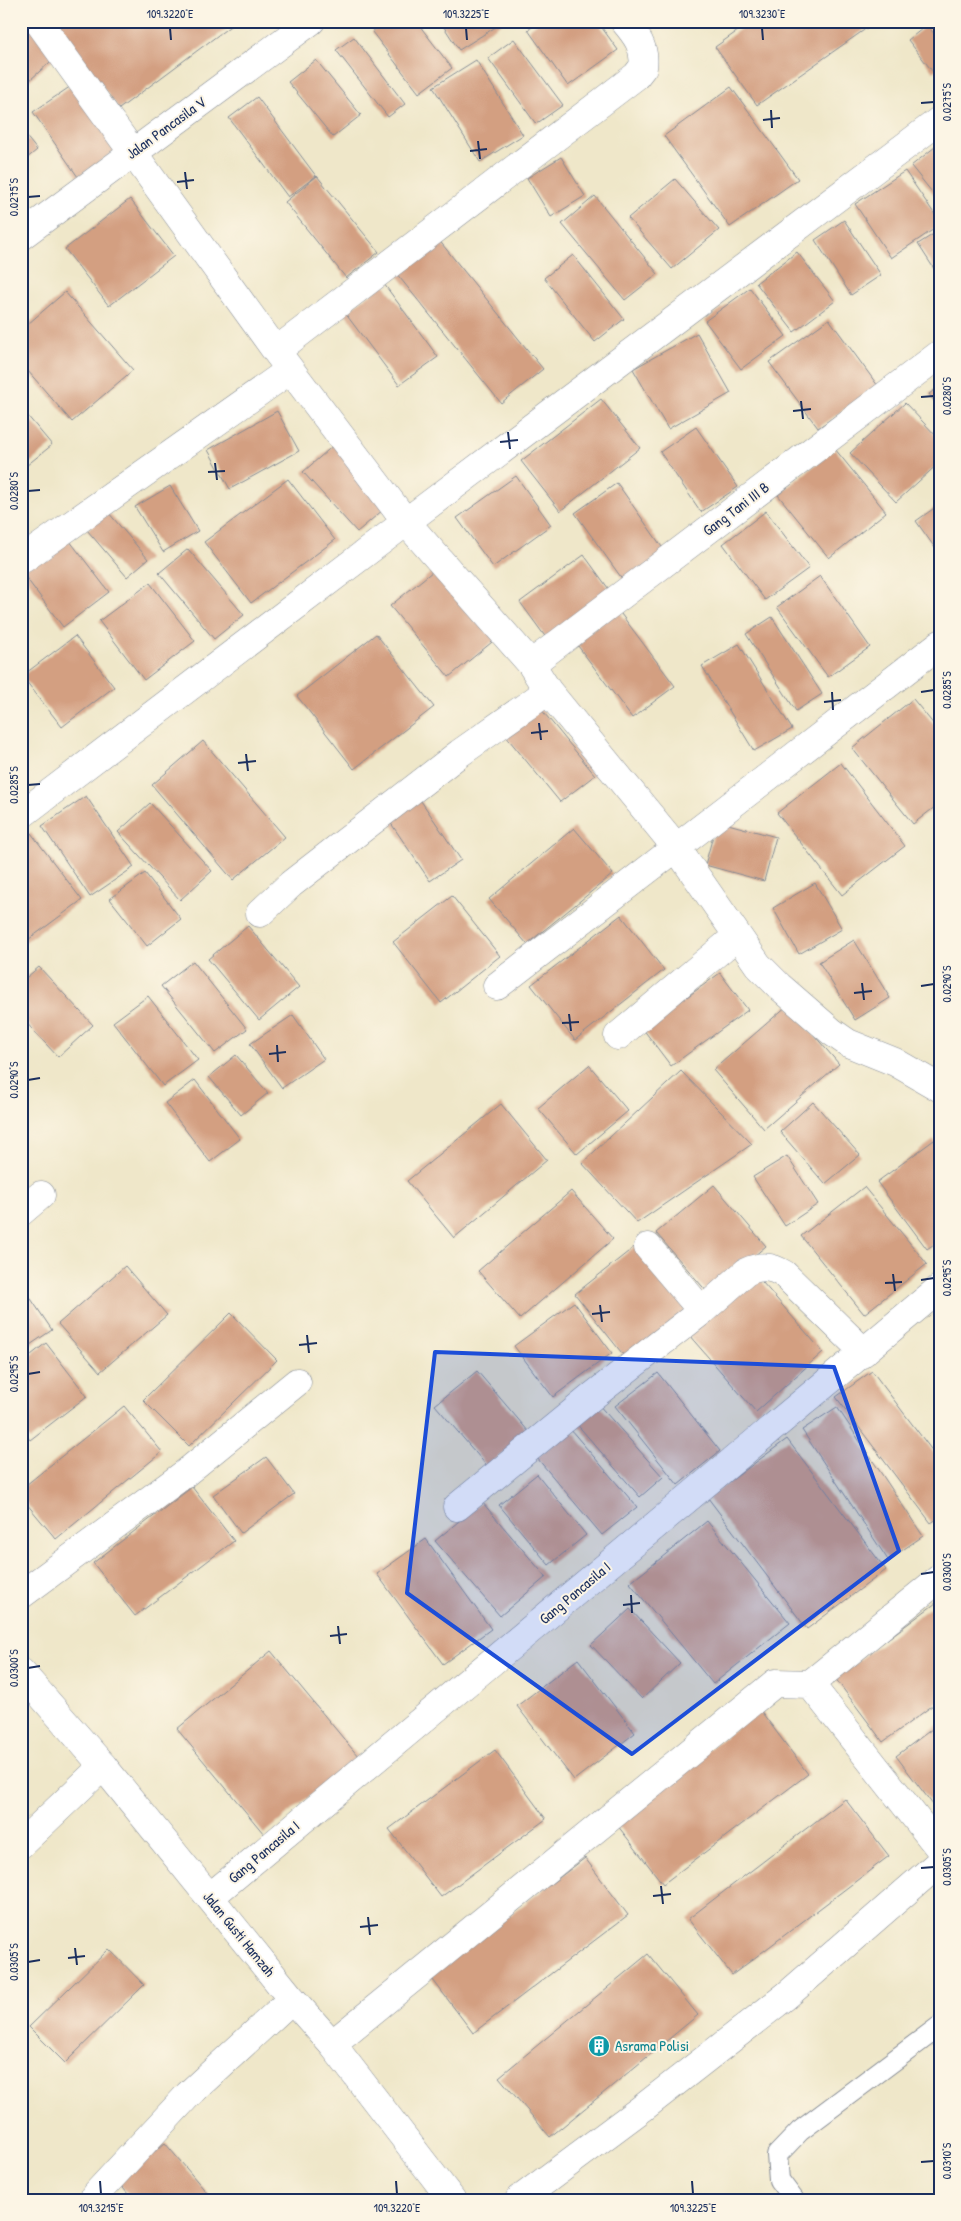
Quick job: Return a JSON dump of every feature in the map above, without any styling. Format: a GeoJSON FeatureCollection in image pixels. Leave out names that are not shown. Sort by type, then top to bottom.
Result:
{"type":"FeatureCollection","features":[{"type":"Feature","properties":{"kind":"street"},"geometry":{"type":"LineString","coordinates":[[38,21],[283,360],[406,522],[531,664],[548,691],[676,847],[758,965],[832,1032],[848,1043],[895,1062],[940,1088]]}},
{"type":"Feature","properties":{"kind":"street","name":"Jalan Pancasila V"},"geometry":{"type":"LineString","coordinates":[[21,236],[311,21]]}},
{"type":"Feature","properties":{"kind":"street"},"geometry":{"type":"LineString","coordinates":[[23,560],[283,360],[636,76],[643,67],[643,50],[624,21]]}},
{"type":"Feature","properties":{"kind":"street"},"geometry":{"type":"LineString","coordinates":[[21,816],[406,522],[940,120]]}},
{"type":"Feature","properties":{"kind":"street","name":"Gang Tani III B"},"geometry":{"type":"LineString","coordinates":[[531,664],[940,354]]}},
{"type":"Feature","properties":{"kind":"street"},"geometry":{"type":"LineString","coordinates":[[497,986],[940,644]]}},
{"type":"Feature","properties":{"kind":"street"},"geometry":{"type":"LineString","coordinates":[[260,913],[291,884],[445,765],[548,691]]}},
{"type":"Feature","properties":{"kind":"street"},"geometry":{"type":"LineString","coordinates":[[618,1036],[737,936]]}},
{"type":"Feature","properties":{"kind":"street"},"geometry":{"type":"LineString","coordinates":[[21,1212],[41,1194]]}},
{"type":"Feature","properties":{"kind":"street"},"geometry":{"type":"LineString","coordinates":[[648,1247],[702,1311]]}},
{"type":"Feature","properties":{"kind":"street"},"geometry":{"type":"LineString","coordinates":[[457,1507],[594,1395],[702,1311],[746,1272],[754,1268],[772,1267],[784,1274],[864,1352]]}},
{"type":"Feature","properties":{"kind":"street","name":"Gang Pancasila I"},"geometry":{"type":"LineString","coordinates":[[210,1897],[940,1288]]}},
{"type":"Feature","properties":{"kind":"street"},"geometry":{"type":"LineString","coordinates":[[21,1595],[183,1475],[297,1382]]}},
{"type":"Feature","properties":{"kind":"street"},"geometry":{"type":"LineString","coordinates":[[332,2044],[775,1683],[810,1684],[940,1578]]}},
{"type":"Feature","properties":{"kind":"street","name":"Jalan Gusti Hamzah"},"geometry":{"type":"LineString","coordinates":[[21,1672],[103,1766],[292,1999],[332,2044],[452,2200]]}},
{"type":"Feature","properties":{"kind":"street"},"geometry":{"type":"LineString","coordinates":[[810,1684],[940,1849]]}},
{"type":"Feature","properties":{"kind":"street"},"geometry":{"type":"LineString","coordinates":[[21,1844],[103,1766]]}},
{"type":"Feature","properties":{"kind":"street"},"geometry":{"type":"LineString","coordinates":[[520,2200],[644,2108],[786,1996],[940,1862]]}},
{"type":"Feature","properties":{"kind":"street"},"geometry":{"type":"LineString","coordinates":[[94,2200],[96,2194],[188,2095],[292,1999]]}},
{"type":"Feature","properties":{"kind":"lane"},"geometry":{"type":"LineString","coordinates":[[794,2200],[779,2180],[777,2155],[800,2131],[940,2026]]}},
{"type":"Feature","properties":{"kind":"highlighted area"},"geometry":{"type":"Polygon","coordinates":[[[435,1352],[834,1367],[899,1551],[632,1754],[407,1593],[435,1352]]]}},
{"type":"Feature","properties":{"kind":"building"},"geometry":{"type":"Polygon","coordinates":[[[21,21],[27,21],[58,55],[21,88],[21,21]]]}},
{"type":"Feature","properties":{"kind":"building"},"geometry":{"type":"Polygon","coordinates":[[[53,21],[237,21],[119,109],[53,21]]]}},
{"type":"Feature","properties":{"kind":"building"},"geometry":{"type":"Polygon","coordinates":[[[385,21],[416,21],[452,68],[419,93],[372,32],[385,21]]]}},
{"type":"Feature","properties":{"kind":"building"},"geometry":{"type":"Polygon","coordinates":[[[440,21],[501,21],[502,23],[459,50],[440,21]]]}},
{"type":"Feature","properties":{"kind":"building"},"geometry":{"type":"Polygon","coordinates":[[[540,21],[597,21],[618,50],[568,86],[528,30],[540,21]]]}},
{"type":"Feature","properties":{"kind":"building"},"geometry":{"type":"Polygon","coordinates":[[[752,21],[877,21],[757,105],[715,47],[752,21]]]}},
{"type":"Feature","properties":{"kind":"building"},"geometry":{"type":"Polygon","coordinates":[[[927,25],[940,41],[940,67],[933,72],[908,40],[927,25]]]}},
{"type":"Feature","properties":{"kind":"building"},"geometry":{"type":"Polygon","coordinates":[[[354,37],[405,104],[388,117],[336,50],[354,37]]]}},
{"type":"Feature","properties":{"kind":"building"},"geometry":{"type":"Polygon","coordinates":[[[514,39],[563,105],[536,124],[488,58],[514,39]]]}},
{"type":"Feature","properties":{"kind":"building"},"geometry":{"type":"Polygon","coordinates":[[[316,60],[361,115],[333,137],[288,82],[316,60]]]}},
{"type":"Feature","properties":{"kind":"building"},"geometry":{"type":"Polygon","coordinates":[[[476,60],[523,135],[480,162],[433,87],[476,60]]]}},
{"type":"Feature","properties":{"kind":"building"},"geometry":{"type":"Polygon","coordinates":[[[74,84],[119,148],[78,177],[33,112],[74,84]]]}},
{"type":"Feature","properties":{"kind":"building"},"geometry":{"type":"Polygon","coordinates":[[[731,87],[798,179],[730,227],[664,136],[731,87]]]}},
{"type":"Feature","properties":{"kind":"building"},"geometry":{"type":"Polygon","coordinates":[[[257,97],[316,176],[288,197],[229,118],[257,97]]]}},
{"type":"Feature","properties":{"kind":"building"},"geometry":{"type":"Polygon","coordinates":[[[21,130],[37,150],[21,163],[21,130]]]}},
{"type":"Feature","properties":{"kind":"building"},"geometry":{"type":"Polygon","coordinates":[[[940,143],[940,202],[911,166],[940,143]]]}},
{"type":"Feature","properties":{"kind":"building"},"geometry":{"type":"Polygon","coordinates":[[[561,157],[585,196],[551,217],[527,178],[561,157]]]}},
{"type":"Feature","properties":{"kind":"building"},"geometry":{"type":"Polygon","coordinates":[[[905,171],[940,222],[940,225],[891,258],[855,204],[905,171]]]}},
{"type":"Feature","properties":{"kind":"building"},"geometry":{"type":"Polygon","coordinates":[[[317,176],[379,252],[346,278],[285,202],[317,176]]]}},
{"type":"Feature","properties":{"kind":"building"},"geometry":{"type":"Polygon","coordinates":[[[675,179],[719,230],[672,269],[628,218],[675,179]]]}},
{"type":"Feature","properties":{"kind":"building"},"geometry":{"type":"Polygon","coordinates":[[[595,196],[658,274],[625,300],[562,224],[595,196]]]}},
{"type":"Feature","properties":{"kind":"building"},"geometry":{"type":"Polygon","coordinates":[[[130,199],[174,256],[109,306],[65,249],[130,199]]]}},
{"type":"Feature","properties":{"kind":"building"},"geometry":{"type":"Polygon","coordinates":[[[844,220],[881,275],[851,295],[815,240],[844,220]]]}},
{"type":"Feature","properties":{"kind":"building"},"geometry":{"type":"Polygon","coordinates":[[[940,230],[940,278],[918,244],[940,230]]]}},
{"type":"Feature","properties":{"kind":"building"},"geometry":{"type":"Polygon","coordinates":[[[438,239],[543,369],[501,403],[396,273],[438,239]]]}},
{"type":"Feature","properties":{"kind":"building"},"geometry":{"type":"Polygon","coordinates":[[[797,252],[835,301],[794,332],[756,283],[797,252]]]}},
{"type":"Feature","properties":{"kind":"building"},"geometry":{"type":"Polygon","coordinates":[[[573,255],[624,319],[595,342],[544,278],[573,255]]]}},
{"type":"Feature","properties":{"kind":"building"},"geometry":{"type":"Polygon","coordinates":[[[384,284],[438,357],[399,385],[345,313],[384,284]]]}},
{"type":"Feature","properties":{"kind":"building"},"geometry":{"type":"Polygon","coordinates":[[[750,288],[786,336],[741,369],[705,321],[750,288]]]}},
{"type":"Feature","properties":{"kind":"building"},"geometry":{"type":"Polygon","coordinates":[[[65,292],[133,370],[72,422],[21,363],[21,330],[65,292]]]}},
{"type":"Feature","properties":{"kind":"building"},"geometry":{"type":"Polygon","coordinates":[[[829,319],[878,386],[818,428],[769,362],[829,319]]]}},
{"type":"Feature","properties":{"kind":"building"},"geometry":{"type":"Polygon","coordinates":[[[697,333],[731,393],[668,429],[633,369],[697,333]]]}},
{"type":"Feature","properties":{"kind":"building"},"geometry":{"type":"Polygon","coordinates":[[[940,386],[940,409],[929,394],[940,386]]]}},
{"type":"Feature","properties":{"kind":"building"},"geometry":{"type":"Polygon","coordinates":[[[601,399],[640,448],[560,511],[521,461],[601,399]]]}},
{"type":"Feature","properties":{"kind":"building"},"geometry":{"type":"Polygon","coordinates":[[[905,403],[940,440],[940,462],[896,502],[850,453],[905,403]]]}},
{"type":"Feature","properties":{"kind":"building"},"geometry":{"type":"Polygon","coordinates":[[[21,408],[52,445],[21,470],[21,408]]]}},
{"type":"Feature","properties":{"kind":"building"},"geometry":{"type":"Polygon","coordinates":[[[277,411],[299,451],[230,489],[208,450],[277,411]]]}},
{"type":"Feature","properties":{"kind":"building"},"geometry":{"type":"Polygon","coordinates":[[[696,427],[738,487],[701,512],[660,452],[696,427]]]}},
{"type":"Feature","properties":{"kind":"building"},"geometry":{"type":"Polygon","coordinates":[[[336,443],[390,504],[357,532],[303,472],[336,443]]]}},
{"type":"Feature","properties":{"kind":"building"},"geometry":{"type":"Polygon","coordinates":[[[835,449],[886,512],[829,558],[778,495],[835,449]]]}},
{"type":"Feature","properties":{"kind":"building"},"geometry":{"type":"Polygon","coordinates":[[[516,476],[551,525],[493,567],[457,518],[516,476]]]}},
{"type":"Feature","properties":{"kind":"building"},"geometry":{"type":"Polygon","coordinates":[[[288,479],[335,540],[251,603],[204,542],[288,479]]]}},
{"type":"Feature","properties":{"kind":"building"},"geometry":{"type":"Polygon","coordinates":[[[617,483],[669,557],[628,587],[575,513],[617,483]]]}},
{"type":"Feature","properties":{"kind":"building"},"geometry":{"type":"Polygon","coordinates":[[[170,486],[198,531],[163,552],[135,507],[170,486]]]}},
{"type":"Feature","properties":{"kind":"building"},"geometry":{"type":"Polygon","coordinates":[[[940,504],[940,555],[916,521],[940,504]]]}},
{"type":"Feature","properties":{"kind":"building"},"geometry":{"type":"Polygon","coordinates":[[[766,511],[809,568],[765,600],[723,544],[766,511]]]}},
{"type":"Feature","properties":{"kind":"building"},"geometry":{"type":"Polygon","coordinates":[[[108,512],[148,559],[127,577],[87,530],[108,512]]]}},
{"type":"Feature","properties":{"kind":"building"},"geometry":{"type":"Polygon","coordinates":[[[66,536],[109,592],[63,627],[21,571],[66,536]]]}},
{"type":"Feature","properties":{"kind":"building"},"geometry":{"type":"Polygon","coordinates":[[[188,549],[244,615],[214,639],[159,573],[188,549]]]}},
{"type":"Feature","properties":{"kind":"building"},"geometry":{"type":"Polygon","coordinates":[[[584,555],[611,592],[547,639],[520,602],[584,555]]]}},
{"type":"Feature","properties":{"kind":"building"},"geometry":{"type":"Polygon","coordinates":[[[438,567],[497,638],[449,677],[390,606],[438,567]]]}},
{"type":"Feature","properties":{"kind":"building"},"geometry":{"type":"Polygon","coordinates":[[[820,576],[870,647],[828,677],[777,607],[820,576]]]}},
{"type":"Feature","properties":{"kind":"building"},"geometry":{"type":"Polygon","coordinates":[[[150,583],[195,641],[144,680],[99,621],[150,583]]]}},
{"type":"Feature","properties":{"kind":"building"},"geometry":{"type":"Polygon","coordinates":[[[618,610],[675,686],[632,718],[575,642],[618,610]]]}},
{"type":"Feature","properties":{"kind":"building"},"geometry":{"type":"Polygon","coordinates":[[[772,617],[822,694],[796,711],[746,634],[772,617]]]}},
{"type":"Feature","properties":{"kind":"building"},"geometry":{"type":"Polygon","coordinates":[[[376,634],[434,707],[354,769],[297,696],[376,634]]]}},
{"type":"Feature","properties":{"kind":"building"},"geometry":{"type":"Polygon","coordinates":[[[75,636],[114,687],[62,727],[22,676],[75,636]]]}},
{"type":"Feature","properties":{"kind":"building"},"geometry":{"type":"Polygon","coordinates":[[[739,644],[792,729],[754,751],[702,666],[739,644]]]}},
{"type":"Feature","properties":{"kind":"building"},"geometry":{"type":"Polygon","coordinates":[[[913,699],[940,732],[940,803],[913,824],[852,748],[913,699]]]}},
{"type":"Feature","properties":{"kind":"building"},"geometry":{"type":"Polygon","coordinates":[[[540,708],[595,775],[560,802],[505,735],[540,708]]]}},
{"type":"Feature","properties":{"kind":"building"},"geometry":{"type":"Polygon","coordinates":[[[203,741],[285,837],[233,880],[152,785],[203,741]]]}},
{"type":"Feature","properties":{"kind":"building"},"geometry":{"type":"Polygon","coordinates":[[[841,763],[905,846],[842,895],[777,813],[841,763]]]}},
{"type":"Feature","properties":{"kind":"building"},"geometry":{"type":"Polygon","coordinates":[[[417,795],[461,860],[430,881],[386,816],[417,795]]]}},
{"type":"Feature","properties":{"kind":"building"},"geometry":{"type":"Polygon","coordinates":[[[86,796],[134,867],[90,897],[42,826],[86,796]]]}},
{"type":"Feature","properties":{"kind":"building"},"geometry":{"type":"Polygon","coordinates":[[[150,803],[212,871],[180,900],[118,832],[150,803]]]}},
{"type":"Feature","properties":{"kind":"building"},"geometry":{"type":"Polygon","coordinates":[[[717,821],[776,837],[764,881],[705,865],[717,821]]]}},
{"type":"Feature","properties":{"kind":"building"},"geometry":{"type":"Polygon","coordinates":[[[574,828],[613,874],[527,944],[489,899],[574,828]]]}},
{"type":"Feature","properties":{"kind":"building"},"geometry":{"type":"Polygon","coordinates":[[[31,833],[82,900],[21,945],[21,841],[31,833]]]}},
{"type":"Feature","properties":{"kind":"building"},"geometry":{"type":"Polygon","coordinates":[[[145,873],[181,919],[147,946],[110,899],[145,873]]]}},
{"type":"Feature","properties":{"kind":"building"},"geometry":{"type":"Polygon","coordinates":[[[815,883],[842,929],[799,954],[773,908],[815,883]]]}},
{"type":"Feature","properties":{"kind":"building"},"geometry":{"type":"Polygon","coordinates":[[[452,896],[500,956],[441,1003],[393,942],[452,896]]]}},
{"type":"Feature","properties":{"kind":"building"},"geometry":{"type":"Polygon","coordinates":[[[621,915],[664,970],[575,1040],[531,985],[621,915]]]}},
{"type":"Feature","properties":{"kind":"building"},"geometry":{"type":"Polygon","coordinates":[[[248,926],[299,987],[259,1020],[208,959],[248,926]]]}},
{"type":"Feature","properties":{"kind":"building"},"geometry":{"type":"Polygon","coordinates":[[[854,940],[890,998],[855,1020],[819,962],[854,940]]]}},
{"type":"Feature","properties":{"kind":"building"},"geometry":{"type":"Polygon","coordinates":[[[193,961],[247,1029],[215,1053],[161,986],[193,961]]]}},
{"type":"Feature","properties":{"kind":"building"},"geometry":{"type":"Polygon","coordinates":[[[39,967],[93,1025],[58,1057],[21,1017],[21,982],[39,967]]]}},
{"type":"Feature","properties":{"kind":"building"},"geometry":{"type":"Polygon","coordinates":[[[720,973],[748,1010],[671,1066],[643,1029],[720,973]]]}},
{"type":"Feature","properties":{"kind":"building"},"geometry":{"type":"Polygon","coordinates":[[[148,996],[198,1060],[163,1086],[113,1022],[148,996]]]}},
{"type":"Feature","properties":{"kind":"building"},"geometry":{"type":"Polygon","coordinates":[[[788,1005],[839,1064],[764,1129],[713,1070],[788,1005]]]}},
{"type":"Feature","properties":{"kind":"building"},"geometry":{"type":"Polygon","coordinates":[[[293,1015],[324,1059],[282,1088],[250,1044],[293,1015]]]}},
{"type":"Feature","properties":{"kind":"building"},"geometry":{"type":"Polygon","coordinates":[[[236,1055],[268,1093],[241,1115],[209,1077],[236,1055]]]}},
{"type":"Feature","properties":{"kind":"building"},"geometry":{"type":"Polygon","coordinates":[[[589,1065],[628,1111],[577,1154],[538,1108],[589,1065]]]}},
{"type":"Feature","properties":{"kind":"building"},"geometry":{"type":"Polygon","coordinates":[[[681,1071],[752,1144],[637,1223],[582,1163],[681,1071]]]}},
{"type":"Feature","properties":{"kind":"building"},"geometry":{"type":"Polygon","coordinates":[[[195,1080],[240,1139],[210,1162],[165,1103],[195,1080]]]}},
{"type":"Feature","properties":{"kind":"building"},"geometry":{"type":"Polygon","coordinates":[[[813,1102],[860,1155],[825,1184],[780,1132],[813,1102]]]}},
{"type":"Feature","properties":{"kind":"building"},"geometry":{"type":"Polygon","coordinates":[[[501,1104],[547,1160],[454,1238],[407,1181],[501,1104]]]}},
{"type":"Feature","properties":{"kind":"building"},"geometry":{"type":"Polygon","coordinates":[[[934,1140],[940,1148],[940,1240],[927,1249],[877,1182],[934,1140]]]}},
{"type":"Feature","properties":{"kind":"building"},"geometry":{"type":"Polygon","coordinates":[[[787,1156],[818,1204],[785,1226],[753,1177],[787,1156]]]}},
{"type":"Feature","properties":{"kind":"building"},"geometry":{"type":"Polygon","coordinates":[[[714,1185],[766,1246],[709,1294],[656,1233],[714,1185]]]}},
{"type":"Feature","properties":{"kind":"building"},"geometry":{"type":"Polygon","coordinates":[[[864,1187],[927,1264],[864,1314],[801,1236],[864,1187]]]}},
{"type":"Feature","properties":{"kind":"building"},"geometry":{"type":"Polygon","coordinates":[[[571,1191],[613,1239],[520,1319],[478,1271],[571,1191]]]}},
{"type":"Feature","properties":{"kind":"building"},"geometry":{"type":"Polygon","coordinates":[[[638,1244],[692,1313],[629,1362],[575,1294],[638,1244]]]}},
{"type":"Feature","properties":{"kind":"building"},"geometry":{"type":"Polygon","coordinates":[[[125,1266],[167,1315],[100,1372],[58,1324],[125,1266]]]}},
{"type":"Feature","properties":{"kind":"building"},"geometry":{"type":"Polygon","coordinates":[[[756,1275],[823,1352],[756,1412],[688,1334],[756,1275]]]}},
{"type":"Feature","properties":{"kind":"building"},"geometry":{"type":"Polygon","coordinates":[[[21,1284],[52,1330],[21,1351],[21,1284]]]}},
{"type":"Feature","properties":{"kind":"building"},"geometry":{"type":"Polygon","coordinates":[[[574,1302],[612,1353],[553,1397],[514,1346],[574,1302]]]}},
{"type":"Feature","properties":{"kind":"building"},"geometry":{"type":"Polygon","coordinates":[[[231,1313],[277,1360],[189,1446],[143,1400],[231,1313]]]}},
{"type":"Feature","properties":{"kind":"building"},"geometry":{"type":"Polygon","coordinates":[[[46,1343],[87,1396],[30,1440],[21,1429],[21,1363],[46,1343]]]}},
{"type":"Feature","properties":{"kind":"building"},"geometry":{"type":"Polygon","coordinates":[[[477,1371],[529,1432],[487,1466],[435,1405],[477,1371]]]}},
{"type":"Feature","properties":{"kind":"building"},"geometry":{"type":"Polygon","coordinates":[[[872,1371],[940,1461],[940,1517],[931,1523],[836,1397],[872,1371]]]}},
{"type":"Feature","properties":{"kind":"building"},"geometry":{"type":"Polygon","coordinates":[[[658,1373],[720,1451],[678,1485],[615,1406],[658,1373]]]}},
{"type":"Feature","properties":{"kind":"building"},"geometry":{"type":"Polygon","coordinates":[[[597,1403],[663,1477],[640,1497],[575,1422],[597,1403]]]}},
{"type":"Feature","properties":{"kind":"building"},"geometry":{"type":"Polygon","coordinates":[[[124,1406],[162,1452],[56,1539],[21,1497],[21,1489],[124,1406]]]}},
{"type":"Feature","properties":{"kind":"building"},"geometry":{"type":"Polygon","coordinates":[[[837,1407],[923,1536],[888,1560],[802,1430],[837,1407]]]}},
{"type":"Feature","properties":{"kind":"building"},"geometry":{"type":"Polygon","coordinates":[[[570,1429],[637,1507],[602,1535],[537,1458],[570,1429]]]}},
{"type":"Feature","properties":{"kind":"building"},"geometry":{"type":"Polygon","coordinates":[[[787,1439],[886,1570],[807,1629],[708,1498],[787,1439]]]}},
{"type":"Feature","properties":{"kind":"building"},"geometry":{"type":"Polygon","coordinates":[[[266,1457],[294,1494],[241,1533],[213,1495],[266,1457]]]}},
{"type":"Feature","properties":{"kind":"building"},"geometry":{"type":"Polygon","coordinates":[[[537,1474],[586,1535],[549,1565],[499,1505],[537,1474]]]}},
{"type":"Feature","properties":{"kind":"building"},"geometry":{"type":"Polygon","coordinates":[[[192,1487],[234,1541],[135,1616],[93,1563],[192,1487]]]}},
{"type":"Feature","properties":{"kind":"building"},"geometry":{"type":"Polygon","coordinates":[[[482,1502],[546,1577],[500,1616],[435,1541],[482,1502]]]}},
{"type":"Feature","properties":{"kind":"building"},"geometry":{"type":"Polygon","coordinates":[[[707,1521],[790,1623],[713,1684],[630,1583],[707,1521]]]}},
{"type":"Feature","properties":{"kind":"building"},"geometry":{"type":"Polygon","coordinates":[[[426,1539],[491,1629],[443,1664],[377,1574],[426,1539]]]}},
{"type":"Feature","properties":{"kind":"building"},"geometry":{"type":"Polygon","coordinates":[[[940,1600],[940,1700],[883,1742],[835,1678],[940,1600]]]}},
{"type":"Feature","properties":{"kind":"building"},"geometry":{"type":"Polygon","coordinates":[[[630,1609],[680,1663],[642,1699],[591,1645],[630,1609]]]}},
{"type":"Feature","properties":{"kind":"building"},"geometry":{"type":"Polygon","coordinates":[[[271,1651],[358,1756],[264,1834],[177,1729],[271,1651]]]}},
{"type":"Feature","properties":{"kind":"building"},"geometry":{"type":"Polygon","coordinates":[[[578,1659],[635,1733],[574,1780],[517,1706],[578,1659]]]}},
{"type":"Feature","properties":{"kind":"building"},"geometry":{"type":"Polygon","coordinates":[[[760,1710],[808,1774],[663,1884],[614,1821],[760,1710]]]}},
{"type":"Feature","properties":{"kind":"building"},"geometry":{"type":"Polygon","coordinates":[[[940,1723],[940,1814],[896,1756],[940,1723]]]}},
{"type":"Feature","properties":{"kind":"building"},"geometry":{"type":"Polygon","coordinates":[[[495,1750],[546,1819],[441,1897],[389,1829],[495,1750]]]}},
{"type":"Feature","properties":{"kind":"building"},"geometry":{"type":"Polygon","coordinates":[[[845,1799],[889,1856],[732,1975],[688,1919],[845,1799]]]}},
{"type":"Feature","properties":{"kind":"building"},"geometry":{"type":"Polygon","coordinates":[[[585,1858],[628,1915],[473,2033],[430,1976],[585,1858]]]}},
{"type":"Feature","properties":{"kind":"building"},"geometry":{"type":"Polygon","coordinates":[[[109,1949],[144,1985],[65,2063],[29,2027],[109,1949]]]}},
{"type":"Feature","properties":{"kind":"building","name":"Asrama Polisi"},"geometry":{"type":"Polygon","coordinates":[[[648,1954],[698,2015],[550,2137],[499,2077],[648,1954]]]}},
{"type":"Feature","properties":{"kind":"building"},"geometry":{"type":"Polygon","coordinates":[[[165,2143],[213,2200],[133,2200],[118,2182],[165,2143]]]}},
{"type":"Feature","properties":{"kind":"place","name":"Asrama Polisi"},"geometry":{"type":"Point","coordinates":[599,2046]}}]}
